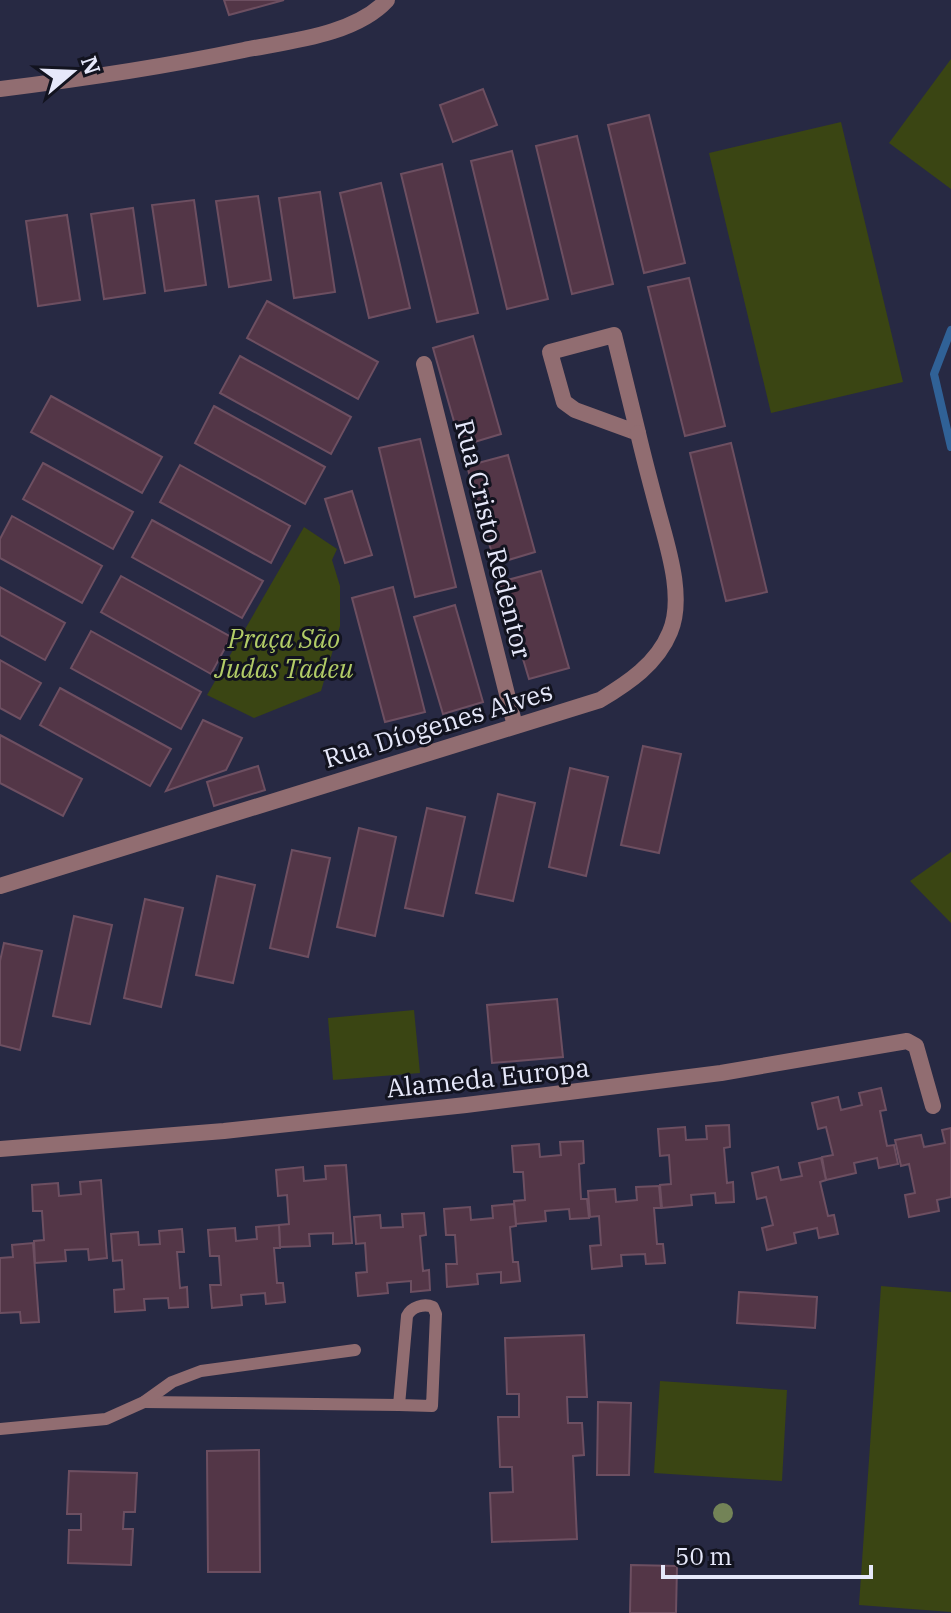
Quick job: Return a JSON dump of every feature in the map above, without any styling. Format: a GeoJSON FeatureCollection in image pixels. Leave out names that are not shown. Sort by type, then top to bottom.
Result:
{"type":"FeatureCollection","features":[{"type":"Feature","properties":{"kind":"street"},"geometry":{"type":"LineString","coordinates":[[0,89],[108,75],[316,36],[368,15],[387,0]]}},
{"type":"Feature","properties":{"kind":"street","name":"Rua Díogenes Alves"},"geometry":{"type":"LineString","coordinates":[[0,886],[600,700],[630,682],[662,647],[671,629],[675,606],[669,554],[614,335],[550,352],[564,402],[575,410],[638,433]]}},
{"type":"Feature","properties":{"kind":"street","name":"Rua Cristo Redentor"},"geometry":{"type":"LineString","coordinates":[[424,364],[515,726]]}},
{"type":"Feature","properties":{"kind":"street","name":"Alameda Europa"},"geometry":{"type":"LineString","coordinates":[[0,1149],[224,1131],[555,1095],[721,1073],[907,1041],[916,1046],[933,1106]]}},
{"type":"Feature","properties":{"kind":"lane"},"geometry":{"type":"LineString","coordinates":[[144,1402],[432,1406],[436,1314],[433,1307],[413,1308],[407,1316],[399,1405]]}},
{"type":"Feature","properties":{"kind":"lane"},"geometry":{"type":"LineString","coordinates":[[0,1429],[106,1419],[144,1402],[172,1382],[201,1371],[355,1350]]}},
{"type":"Feature","properties":{"kind":"green space"},"geometry":{"type":"Polygon","coordinates":[[[951,59],[951,189],[889,143],[951,59]]]}},
{"type":"Feature","properties":{"kind":"green space"},"geometry":{"type":"Polygon","coordinates":[[[841,122],[903,382],[771,413],[709,153],[841,122]]]}},
{"type":"Feature","properties":{"kind":"green space","name":"Praça São Judas Tadeu"},"geometry":{"type":"Polygon","coordinates":[[[304,527],[337,549],[332,560],[340,586],[340,626],[321,691],[254,718],[207,695],[304,527]]]}},
{"type":"Feature","properties":{"kind":"green space"},"geometry":{"type":"Polygon","coordinates":[[[951,852],[951,923],[910,881],[951,852]]]}},
{"type":"Feature","properties":{"kind":"green space"},"geometry":{"type":"Polygon","coordinates":[[[414,1010],[420,1073],[333,1080],[328,1018],[414,1010]]]}},
{"type":"Feature","properties":{"kind":"green space"},"geometry":{"type":"Polygon","coordinates":[[[881,1286],[951,1292],[951,1612],[859,1605],[881,1286]]]}},
{"type":"Feature","properties":{"kind":"green space"},"geometry":{"type":"Polygon","coordinates":[[[660,1381],[787,1390],[782,1481],[654,1473],[660,1381]]]}},
{"type":"Feature","properties":{"kind":"building"},"geometry":{"type":"Polygon","coordinates":[[[224,0],[284,0],[229,15],[224,0]]]}},
{"type":"Feature","properties":{"kind":"building"},"geometry":{"type":"Polygon","coordinates":[[[483,89],[497,125],[453,142],[440,105],[483,89]]]}},
{"type":"Feature","properties":{"kind":"building"},"geometry":{"type":"Polygon","coordinates":[[[649,115],[685,263],[644,273],[608,125],[649,115]]]}},
{"type":"Feature","properties":{"kind":"building"},"geometry":{"type":"Polygon","coordinates":[[[577,136],[613,284],[572,294],[536,146],[577,136]]]}},
{"type":"Feature","properties":{"kind":"building"},"geometry":{"type":"Polygon","coordinates":[[[512,151],[548,299],[507,309],[471,161],[512,151]]]}},
{"type":"Feature","properties":{"kind":"building"},"geometry":{"type":"Polygon","coordinates":[[[442,164],[478,313],[437,322],[401,174],[442,164]]]}},
{"type":"Feature","properties":{"kind":"building"},"geometry":{"type":"Polygon","coordinates":[[[381,183],[410,308],[369,318],[340,193],[381,183]]]}},
{"type":"Feature","properties":{"kind":"building"},"geometry":{"type":"Polygon","coordinates":[[[320,192],[335,292],[294,298],[279,198],[320,192]]]}},
{"type":"Feature","properties":{"kind":"building"},"geometry":{"type":"Polygon","coordinates":[[[258,196],[271,280],[229,287],[216,201],[258,196]]]}},
{"type":"Feature","properties":{"kind":"building"},"geometry":{"type":"Polygon","coordinates":[[[194,200],[206,285],[165,291],[152,205],[194,200]]]}},
{"type":"Feature","properties":{"kind":"building"},"geometry":{"type":"Polygon","coordinates":[[[133,208],[145,293],[104,299],[91,214],[133,208]]]}},
{"type":"Feature","properties":{"kind":"building"},"geometry":{"type":"Polygon","coordinates":[[[67,215],[80,300],[38,306],[26,221],[67,215]]]}},
{"type":"Feature","properties":{"kind":"building"},"geometry":{"type":"Polygon","coordinates":[[[689,278],[725,426],[685,436],[648,287],[689,278]]]}},
{"type":"Feature","properties":{"kind":"building"},"geometry":{"type":"Polygon","coordinates":[[[267,301],[378,362],[358,399],[247,338],[267,301]]]}},
{"type":"Feature","properties":{"kind":"building"},"geometry":{"type":"Polygon","coordinates":[[[473,336],[501,434],[461,446],[433,348],[473,336]]]}},
{"type":"Feature","properties":{"kind":"building"},"geometry":{"type":"Polygon","coordinates":[[[240,356],[351,417],[331,454],[220,393],[240,356]]]}},
{"type":"Feature","properties":{"kind":"building"},"geometry":{"type":"Polygon","coordinates":[[[51,396],[162,457],[142,493],[31,432],[51,396]]]}},
{"type":"Feature","properties":{"kind":"building"},"geometry":{"type":"Polygon","coordinates":[[[214,406],[325,467],[305,504],[195,443],[214,406]]]}},
{"type":"Feature","properties":{"kind":"building"},"geometry":{"type":"Polygon","coordinates":[[[420,439],[456,587],[415,597],[379,448],[420,439]]]}},
{"type":"Feature","properties":{"kind":"building"},"geometry":{"type":"Polygon","coordinates":[[[731,443],[767,592],[726,601],[690,453],[731,443]]]}},
{"type":"Feature","properties":{"kind":"building"},"geometry":{"type":"Polygon","coordinates":[[[508,455],[535,552],[495,564],[467,466],[508,455]]]}},
{"type":"Feature","properties":{"kind":"building"},"geometry":{"type":"Polygon","coordinates":[[[43,463],[133,512],[113,549],[23,499],[43,463]]]}},
{"type":"Feature","properties":{"kind":"building"},"geometry":{"type":"Polygon","coordinates":[[[180,465],[290,526],[271,563],[160,502],[180,465]]]}},
{"type":"Feature","properties":{"kind":"building"},"geometry":{"type":"Polygon","coordinates":[[[352,491],[372,555],[345,563],[325,499],[352,491]]]}},
{"type":"Feature","properties":{"kind":"building"},"geometry":{"type":"Polygon","coordinates":[[[12,516],[102,566],[82,603],[0,558],[0,539],[12,516]]]}},
{"type":"Feature","properties":{"kind":"building"},"geometry":{"type":"Polygon","coordinates":[[[152,520],[263,581],[242,618],[132,557],[152,520]]]}},
{"type":"Feature","properties":{"kind":"building"},"geometry":{"type":"Polygon","coordinates":[[[541,571],[569,668],[529,679],[500,582],[541,571]]]}},
{"type":"Feature","properties":{"kind":"building"},"geometry":{"type":"Polygon","coordinates":[[[121,576],[231,637],[211,674],[101,612],[121,576]]]}},
{"type":"Feature","properties":{"kind":"building"},"geometry":{"type":"Polygon","coordinates":[[[0,587],[65,623],[45,660],[0,635],[0,587]]]}},
{"type":"Feature","properties":{"kind":"building"},"geometry":{"type":"Polygon","coordinates":[[[393,587],[425,712],[385,722],[352,598],[393,587]]]}},
{"type":"Feature","properties":{"kind":"building"},"geometry":{"type":"Polygon","coordinates":[[[455,605],[483,702],[443,714],[414,617],[455,605]]]}},
{"type":"Feature","properties":{"kind":"building"},"geometry":{"type":"Polygon","coordinates":[[[91,631],[201,692],[181,729],[71,668],[91,631]]]}},
{"type":"Feature","properties":{"kind":"building"},"geometry":{"type":"Polygon","coordinates":[[[0,660],[41,683],[20,719],[0,708],[0,660]]]}},
{"type":"Feature","properties":{"kind":"building"},"geometry":{"type":"Polygon","coordinates":[[[60,688],[171,749],[150,786],[40,725],[60,688]]]}},
{"type":"Feature","properties":{"kind":"building"},"geometry":{"type":"Polygon","coordinates":[[[203,720],[242,738],[226,770],[166,791],[203,720]]]}},
{"type":"Feature","properties":{"kind":"building"},"geometry":{"type":"Polygon","coordinates":[[[0,735],[82,779],[63,816],[0,783],[0,735]]]}},
{"type":"Feature","properties":{"kind":"building"},"geometry":{"type":"Polygon","coordinates":[[[643,746],[681,754],[659,853],[621,845],[643,746]]]}},
{"type":"Feature","properties":{"kind":"building"},"geometry":{"type":"Polygon","coordinates":[[[258,766],[265,790],[214,806],[207,782],[258,766]]]}},
{"type":"Feature","properties":{"kind":"building"},"geometry":{"type":"Polygon","coordinates":[[[570,768],[608,777],[586,876],[549,867],[570,768]]]}},
{"type":"Feature","properties":{"kind":"building"},"geometry":{"type":"Polygon","coordinates":[[[498,794],[535,803],[513,901],[476,893],[498,794]]]}},
{"type":"Feature","properties":{"kind":"building"},"geometry":{"type":"Polygon","coordinates":[[[427,808],[465,817],[443,916],[405,908],[427,808]]]}},
{"type":"Feature","properties":{"kind":"building"},"geometry":{"type":"Polygon","coordinates":[[[359,828],[396,837],[375,936],[337,927],[359,828]]]}},
{"type":"Feature","properties":{"kind":"building"},"geometry":{"type":"Polygon","coordinates":[[[292,850],[330,858],[308,957],[270,948],[292,850]]]}},
{"type":"Feature","properties":{"kind":"building"},"geometry":{"type":"Polygon","coordinates":[[[217,876],[255,885],[233,983],[196,975],[217,876]]]}},
{"type":"Feature","properties":{"kind":"building"},"geometry":{"type":"Polygon","coordinates":[[[145,899],[183,908],[161,1007],[124,998],[145,899]]]}},
{"type":"Feature","properties":{"kind":"building"},"geometry":{"type":"Polygon","coordinates":[[[74,916],[112,925],[90,1024],[53,1016],[74,916]]]}},
{"type":"Feature","properties":{"kind":"building"},"geometry":{"type":"Polygon","coordinates":[[[4,943],[42,951],[20,1050],[0,1045],[0,961],[4,943]]]}},
{"type":"Feature","properties":{"kind":"building"},"geometry":{"type":"Polygon","coordinates":[[[557,999],[563,1057],[492,1063],[487,1005],[557,999]]]}},
{"type":"Feature","properties":{"kind":"building"},"geometry":{"type":"Polygon","coordinates":[[[881,1088],[886,1110],[880,1111],[887,1146],[894,1145],[898,1164],[879,1168],[877,1158],[854,1163],[856,1173],[826,1180],[822,1157],[833,1155],[826,1127],[818,1129],[812,1103],[838,1097],[841,1110],[862,1105],[859,1093],[881,1088]]]}},
{"type":"Feature","properties":{"kind":"building"},"geometry":{"type":"Polygon","coordinates":[[[729,1125],[730,1147],[724,1148],[727,1183],[733,1182],[734,1202],[716,1203],[715,1193],[691,1195],[692,1205],[662,1208],[660,1185],[671,1184],[669,1155],[660,1156],[658,1129],[685,1127],[686,1140],[707,1139],[706,1126],[729,1125]]]}},
{"type":"Feature","properties":{"kind":"building"},"geometry":{"type":"Polygon","coordinates":[[[951,1128],[951,1197],[937,1200],[939,1211],[909,1217],[905,1195],[915,1193],[909,1164],[901,1166],[895,1140],[921,1135],[924,1147],[945,1143],[942,1130],[951,1128]]]}},
{"type":"Feature","properties":{"kind":"building"},"geometry":{"type":"Polygon","coordinates":[[[583,1141],[584,1163],[579,1164],[581,1199],[587,1199],[589,1218],[570,1219],[569,1209],[545,1211],[546,1221],[516,1224],[514,1201],[525,1200],[523,1172],[514,1172],[512,1146],[539,1144],[540,1157],[561,1155],[560,1142],[583,1141]]]}},
{"type":"Feature","properties":{"kind":"building"},"geometry":{"type":"Polygon","coordinates":[[[821,1158],[826,1180],[820,1182],[828,1216],[834,1215],[838,1234],[819,1238],[817,1228],[794,1233],[796,1243],[767,1250],[762,1228],[773,1225],[766,1197],[757,1199],[752,1173],[778,1167],[781,1180],[802,1176],[799,1163],[821,1158]]]}},
{"type":"Feature","properties":{"kind":"building"},"geometry":{"type":"Polygon","coordinates":[[[346,1165],[352,1243],[333,1244],[333,1233],[309,1234],[310,1246],[280,1247],[279,1225],[289,1224],[287,1195],[278,1196],[276,1170],[303,1167],[304,1181],[326,1179],[325,1166],[346,1165]]]}},
{"type":"Feature","properties":{"kind":"building"},"geometry":{"type":"Polygon","coordinates":[[[101,1180],[107,1258],[89,1260],[88,1249],[65,1250],[66,1261],[35,1263],[34,1241],[44,1240],[42,1211],[33,1211],[32,1185],[58,1183],[59,1196],[81,1194],[80,1182],[101,1180]]]}},
{"type":"Feature","properties":{"kind":"building"},"geometry":{"type":"Polygon","coordinates":[[[659,1186],[661,1208],[654,1208],[657,1244],[663,1244],[665,1263],[646,1264],[645,1254],[621,1255],[622,1266],[592,1269],[590,1246],[601,1245],[599,1216],[590,1217],[588,1191],[615,1189],[616,1202],[637,1200],[636,1187],[659,1186]]]}},
{"type":"Feature","properties":{"kind":"building"},"geometry":{"type":"Polygon","coordinates":[[[514,1204],[516,1226],[510,1227],[513,1262],[518,1262],[520,1281],[501,1283],[501,1272],[477,1274],[478,1284],[447,1287],[446,1264],[457,1264],[455,1235],[446,1235],[444,1209],[470,1207],[471,1220],[493,1218],[492,1206],[514,1204]]]}},
{"type":"Feature","properties":{"kind":"building"},"geometry":{"type":"Polygon","coordinates":[[[424,1213],[426,1235],[420,1236],[423,1271],[429,1270],[430,1290],[411,1292],[411,1281],[387,1283],[388,1293],[358,1296],[356,1273],[367,1272],[365,1243],[356,1244],[354,1217],[380,1215],[381,1228],[403,1227],[402,1214],[424,1213]]]}},
{"type":"Feature","properties":{"kind":"building"},"geometry":{"type":"Polygon","coordinates":[[[279,1225],[280,1248],[274,1248],[277,1283],[283,1283],[285,1302],[266,1304],[265,1293],[241,1295],[242,1305],[212,1308],[210,1285],[221,1285],[219,1256],[210,1256],[208,1230],[235,1228],[236,1241],[257,1239],[256,1227],[279,1225]]]}},
{"type":"Feature","properties":{"kind":"building"},"geometry":{"type":"Polygon","coordinates":[[[182,1229],[184,1252],[177,1252],[180,1288],[187,1287],[188,1307],[169,1308],[168,1298],[144,1299],[145,1310],[115,1312],[114,1290],[124,1289],[122,1260],[113,1261],[111,1234],[138,1232],[139,1245],[160,1244],[159,1231],[182,1229]]]}},
{"type":"Feature","properties":{"kind":"building"},"geometry":{"type":"Polygon","coordinates":[[[33,1243],[39,1322],[21,1323],[20,1312],[0,1313],[0,1258],[13,1257],[12,1245],[33,1243]]]}},
{"type":"Feature","properties":{"kind":"building"},"geometry":{"type":"Polygon","coordinates":[[[739,1292],[817,1297],[815,1328],[737,1323],[739,1292]]]}},
{"type":"Feature","properties":{"kind":"building"},"geometry":{"type":"Polygon","coordinates":[[[584,1335],[587,1397],[567,1397],[568,1423],[582,1423],[584,1455],[573,1456],[577,1539],[492,1542],[490,1493],[513,1492],[512,1467],[500,1467],[498,1417],[519,1417],[519,1394],[507,1394],[505,1338],[584,1335]]]}},
{"type":"Feature","properties":{"kind":"building"},"geometry":{"type":"Polygon","coordinates":[[[598,1402],[631,1403],[629,1475],[597,1475],[598,1402]]]}},
{"type":"Feature","properties":{"kind":"building"},"geometry":{"type":"Polygon","coordinates":[[[259,1450],[260,1572],[208,1572],[207,1451],[259,1450]]]}},
{"type":"Feature","properties":{"kind":"building"},"geometry":{"type":"Polygon","coordinates":[[[69,1471],[137,1473],[135,1512],[124,1512],[123,1529],[133,1529],[131,1565],[68,1563],[69,1530],[81,1530],[81,1514],[67,1514],[69,1471]]]}},
{"type":"Feature","properties":{"kind":"building"},"geometry":{"type":"Polygon","coordinates":[[[631,1565],[677,1566],[676,1613],[630,1613],[631,1565]]]}},
{"type":"Feature","properties":{"kind":"waterway"},"geometry":{"type":"LineString","coordinates":[[951,330],[934,374],[951,447]]}}]}
